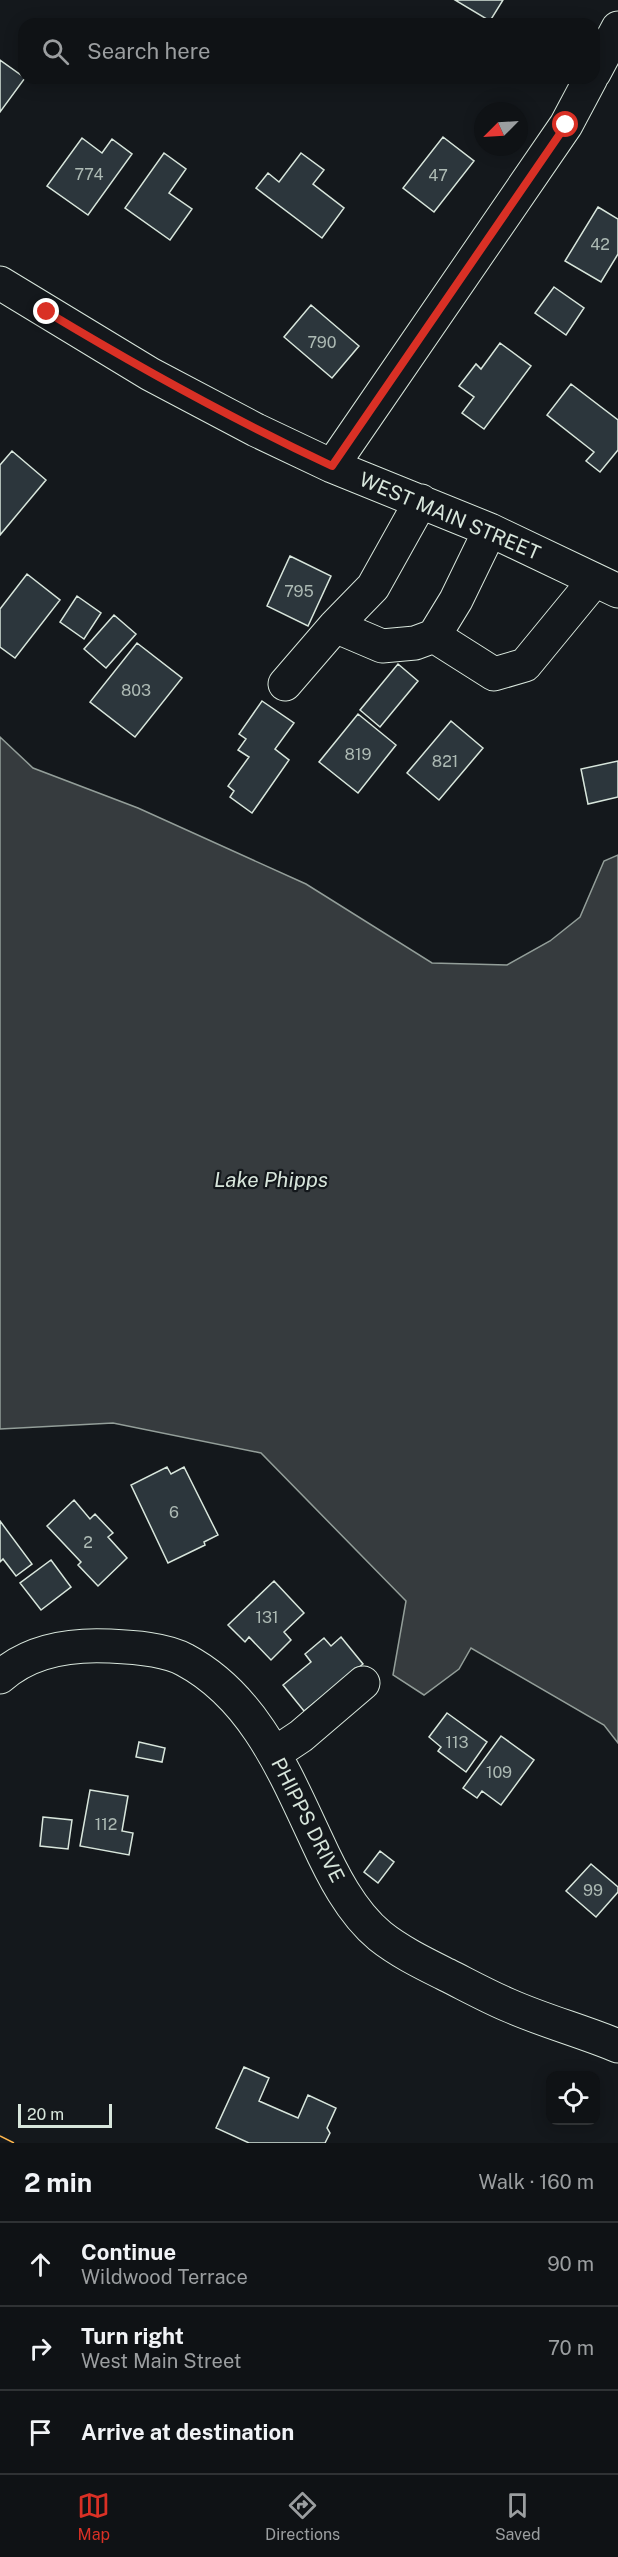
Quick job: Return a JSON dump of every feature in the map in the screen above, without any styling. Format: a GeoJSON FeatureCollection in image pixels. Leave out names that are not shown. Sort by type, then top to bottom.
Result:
{"type":"FeatureCollection","features":[{"type":"Feature","properties":{"kind":"street"},"geometry":{"type":"LineString","coordinates":[[600,62],[618,28]]}},
{"type":"Feature","properties":{"kind":"street"},"geometry":{"type":"LineString","coordinates":[[332,466],[566,125],[588,84]]}},
{"type":"Feature","properties":{"kind":"street","name":"WEST MAIN STREET"},"geometry":{"type":"LineString","coordinates":[[0,283],[150,374],[256,430],[332,466],[490,530],[606,586]]}},
{"type":"Feature","properties":{"kind":"street"},"geometry":{"type":"LineString","coordinates":[[285,684],[335,626],[373,587],[421,501]]}},
{"type":"Feature","properties":{"kind":"street"},"geometry":{"type":"LineString","coordinates":[[335,626],[382,646],[414,643],[435,636],[456,600],[490,530]]}},
{"type":"Feature","properties":{"kind":"street"},"geometry":{"type":"LineString","coordinates":[[435,636],[494,674],[525,666],[606,586]]}},
{"type":"Feature","properties":{"kind":"street","name":"PHIPPS DRIVE"},"geometry":{"type":"LineString","coordinates":[[0,1677],[12,1667],[44,1652],[86,1645],[137,1647],[184,1659],[224,1686],[252,1718],[274,1754],[328,1865],[351,1903],[380,1936],[421,1962],[509,2005],[618,2046]]}},
{"type":"Feature","properties":{"kind":"street"},"geometry":{"type":"LineString","coordinates":[[274,1754],[301,1736],[363,1683]]}},
{"type":"Feature","properties":{"kind":"water","name":"Lake Phipps"},"geometry":{"type":"Polygon","coordinates":[[[0,737],[33,768],[138,808],[306,884],[432,963],[507,965],[550,941],[580,917],[604,861],[618,855],[618,1743],[604,1725],[471,1648],[459,1669],[424,1695],[393,1675],[406,1601],[261,1453],[113,1423],[0,1429],[0,737]]]}},
{"type":"Feature","properties":{"kind":"building"},"geometry":{"type":"Polygon","coordinates":[[[455,0],[503,0],[492,18],[485,18],[455,0]]]}},
{"type":"Feature","properties":{"kind":"building"},"geometry":{"type":"Polygon","coordinates":[[[0,60],[18,73],[18,84],[21,84],[0,112],[0,60]]]}},
{"type":"Feature","properties":{"kind":"building"},"geometry":{"type":"Polygon","coordinates":[[[443,137],[474,161],[434,212],[403,188],[443,137]]]}},
{"type":"Feature","properties":{"kind":"building"},"geometry":{"type":"Polygon","coordinates":[[[82,138],[102,153],[112,139],[132,154],[88,215],[47,186],[82,138]]]}},
{"type":"Feature","properties":{"kind":"building"},"geometry":{"type":"Polygon","coordinates":[[[164,153],[186,169],[169,193],[192,209],[170,240],[125,208],[164,153]]]}},
{"type":"Feature","properties":{"kind":"building"},"geometry":{"type":"Polygon","coordinates":[[[301,153],[324,170],[313,184],[344,208],[322,238],[256,188],[268,173],[279,182],[301,153]]]}},
{"type":"Feature","properties":{"kind":"building"},"geometry":{"type":"Polygon","coordinates":[[[598,207],[618,219],[618,254],[601,282],[565,261],[598,207]]]}},
{"type":"Feature","properties":{"kind":"building"},"geometry":{"type":"Polygon","coordinates":[[[554,287],[584,308],[566,335],[535,313],[554,287]]]}},
{"type":"Feature","properties":{"kind":"building"},"geometry":{"type":"Polygon","coordinates":[[[311,305],[359,346],[332,378],[284,337],[311,305]]]}},
{"type":"Feature","properties":{"kind":"building"},"geometry":{"type":"Polygon","coordinates":[[[500,343],[531,366],[484,429],[462,413],[474,397],[459,386],[476,364],[481,369],[500,343]]]}},
{"type":"Feature","properties":{"kind":"building"},"geometry":{"type":"Polygon","coordinates":[[[571,384],[618,420],[618,450],[600,472],[586,461],[594,452],[547,415],[571,384]]]}},
{"type":"Feature","properties":{"kind":"building"},"geometry":{"type":"Polygon","coordinates":[[[12,451],[46,480],[0,535],[0,465],[12,451]]]}},
{"type":"Feature","properties":{"kind":"building"},"geometry":{"type":"Polygon","coordinates":[[[290,556],[331,576],[308,626],[267,606],[290,556]]]}},
{"type":"Feature","properties":{"kind":"building"},"geometry":{"type":"Polygon","coordinates":[[[27,574],[60,600],[15,658],[0,647],[0,609],[27,574]]]}},
{"type":"Feature","properties":{"kind":"building"},"geometry":{"type":"Polygon","coordinates":[[[77,596],[101,613],[84,639],[60,622],[77,596]]]}},
{"type":"Feature","properties":{"kind":"building"},"geometry":{"type":"Polygon","coordinates":[[[114,615],[136,634],[106,668],[84,649],[114,615]]]}},
{"type":"Feature","properties":{"kind":"building"},"geometry":{"type":"Polygon","coordinates":[[[137,643],[182,678],[135,737],[90,702],[137,643]]]}},
{"type":"Feature","properties":{"kind":"building"},"geometry":{"type":"Polygon","coordinates":[[[398,664],[418,681],[380,727],[360,710],[398,664]]]}},
{"type":"Feature","properties":{"kind":"building"},"geometry":{"type":"Polygon","coordinates":[[[262,701],[294,723],[275,749],[289,760],[252,813],[230,797],[234,791],[228,786],[249,757],[238,750],[246,739],[239,734],[262,701]]]}},
{"type":"Feature","properties":{"kind":"building"},"geometry":{"type":"Polygon","coordinates":[[[358,714],[396,745],[358,793],[319,762],[358,714]]]}},
{"type":"Feature","properties":{"kind":"building"},"geometry":{"type":"Polygon","coordinates":[[[451,721],[483,748],[439,800],[407,773],[451,721]]]}},
{"type":"Feature","properties":{"kind":"building"},"geometry":{"type":"Polygon","coordinates":[[[618,761],[618,797],[588,804],[581,769],[618,761]]]}},
{"type":"Feature","properties":{"kind":"building"},"geometry":{"type":"Polygon","coordinates":[[[167,1467],[171,1474],[184,1467],[218,1535],[204,1542],[205,1545],[168,1563],[131,1485],[167,1467]]]}},
{"type":"Feature","properties":{"kind":"building"},"geometry":{"type":"Polygon","coordinates":[[[74,1500],[90,1519],[95,1514],[113,1533],[108,1537],[127,1558],[98,1586],[78,1565],[81,1562],[47,1526],[74,1500]]]}},
{"type":"Feature","properties":{"kind":"building"},"geometry":{"type":"Polygon","coordinates":[[[0,1521],[32,1564],[16,1576],[3,1559],[0,1562],[0,1521]]]}},
{"type":"Feature","properties":{"kind":"building"},"geometry":{"type":"Polygon","coordinates":[[[51,1560],[71,1587],[41,1610],[20,1583],[51,1560]]]}},
{"type":"Feature","properties":{"kind":"building"},"geometry":{"type":"Polygon","coordinates":[[[274,1581],[304,1613],[284,1632],[291,1640],[271,1660],[249,1637],[245,1642],[228,1625],[274,1581]]]}},
{"type":"Feature","properties":{"kind":"building"},"geometry":{"type":"Polygon","coordinates":[[[341,1637],[363,1664],[304,1711],[283,1685],[311,1662],[305,1654],[324,1638],[331,1646],[341,1637]]]}},
{"type":"Feature","properties":{"kind":"building"},"geometry":{"type":"Polygon","coordinates":[[[447,1713],[487,1742],[466,1772],[438,1751],[441,1747],[429,1737],[447,1713]]]}},
{"type":"Feature","properties":{"kind":"building"},"geometry":{"type":"Polygon","coordinates":[[[501,1736],[534,1760],[501,1805],[482,1791],[477,1798],[463,1788],[501,1736]]]}},
{"type":"Feature","properties":{"kind":"building"},"geometry":{"type":"Polygon","coordinates":[[[139,1742],[165,1748],[162,1762],[136,1757],[139,1742]]]}},
{"type":"Feature","properties":{"kind":"building"},"geometry":{"type":"Polygon","coordinates":[[[90,1790],[128,1796],[122,1831],[133,1833],[129,1855],[80,1846],[90,1790]]]}},
{"type":"Feature","properties":{"kind":"building"},"geometry":{"type":"Polygon","coordinates":[[[43,1817],[72,1820],[68,1849],[40,1846],[43,1817]]]}},
{"type":"Feature","properties":{"kind":"building"},"geometry":{"type":"Polygon","coordinates":[[[380,1851],[394,1862],[378,1883],[364,1872],[380,1851]]]}},
{"type":"Feature","properties":{"kind":"building"},"geometry":{"type":"Polygon","coordinates":[[[591,1864],[618,1887],[618,1892],[596,1917],[566,1891],[591,1864]]]}},
{"type":"Feature","properties":{"kind":"building"},"geometry":{"type":"Polygon","coordinates":[[[244,2067],[269,2078],[259,2101],[298,2118],[308,2095],[336,2108],[327,2128],[330,2133],[325,2143],[249,2143],[216,2128],[244,2067]]]}},
{"type":"Feature","properties":{"kind":"power"},"geometry":{"type":"LineString","coordinates":[[0,2136],[14,2143]]}},
{"type":"Feature","properties":{"kind":"route"},"geometry":{"type":"LineString","coordinates":[[47,312],[150,374],[256,430],[332,466],[566,125]]}}]}
